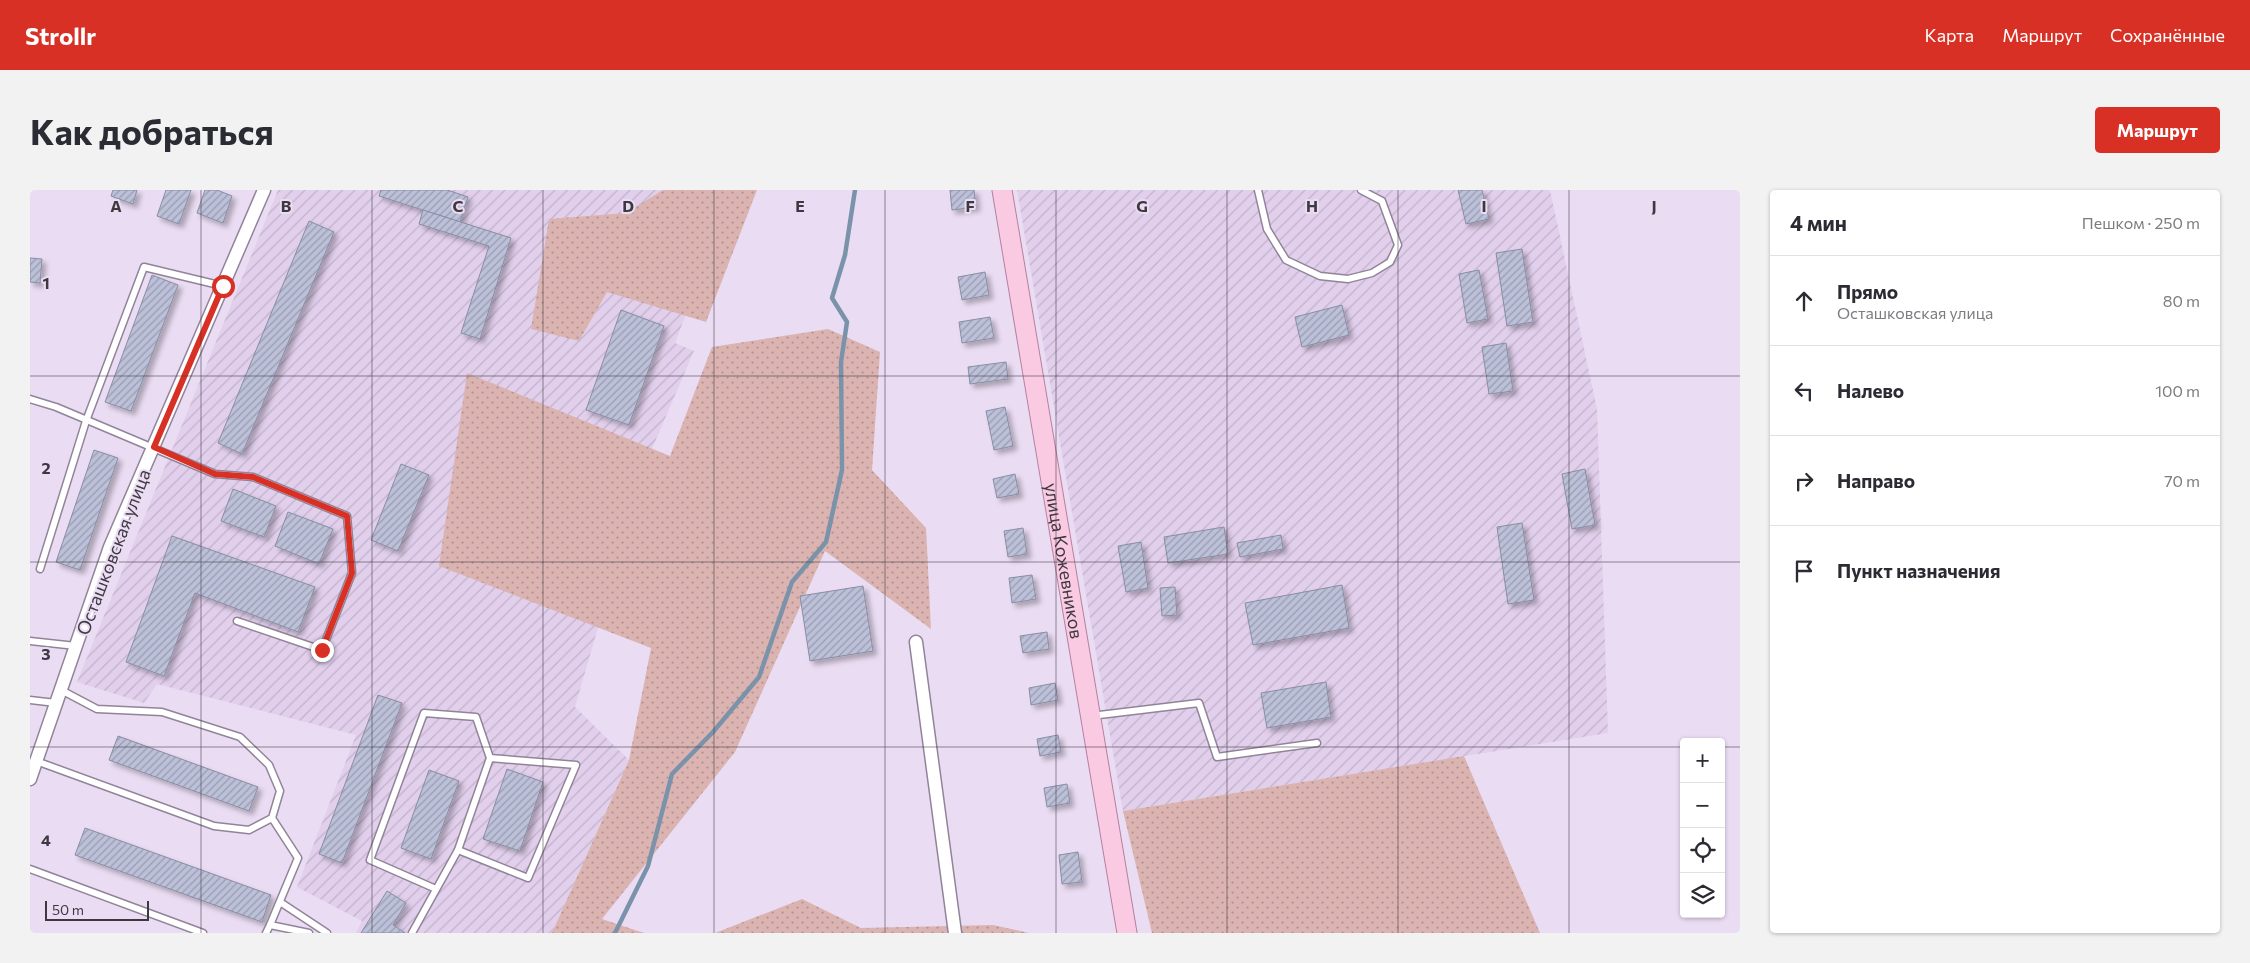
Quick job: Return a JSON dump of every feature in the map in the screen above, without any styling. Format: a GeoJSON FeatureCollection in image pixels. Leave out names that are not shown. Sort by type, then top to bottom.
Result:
{"type":"FeatureCollection","features":[{"type":"Feature","properties":{"kind":"main road","name":"улица Кожевников"},"geometry":{"type":"LineString","coordinates":[[1002,190],[1126,933]]}},
{"type":"Feature","properties":{"kind":"street","name":"Осташковская улица"},"geometry":{"type":"LineString","coordinates":[[30,779],[110,547],[264,190]]}},
{"type":"Feature","properties":{"kind":"street"},"geometry":{"type":"LineString","coordinates":[[916,642],[955,933]]}},
{"type":"Feature","properties":{"kind":"lane"},"geometry":{"type":"LineString","coordinates":[[1258,190],[1267,228],[1286,260],[1320,276],[1348,279],[1372,273],[1390,262],[1398,245],[1382,201],[1361,190]]}},
{"type":"Feature","properties":{"kind":"lane"},"geometry":{"type":"LineString","coordinates":[[40,568],[86,421],[144,267],[223,286]]}},
{"type":"Feature","properties":{"kind":"lane"},"geometry":{"type":"LineString","coordinates":[[30,399],[56,407],[215,474],[253,477],[347,516],[352,573],[322,650],[237,621]]}},
{"type":"Feature","properties":{"kind":"lane"},"geometry":{"type":"LineString","coordinates":[[30,641],[76,646]]}},
{"type":"Feature","properties":{"kind":"lane"},"geometry":{"type":"LineString","coordinates":[[36,761],[214,826],[249,830],[272,818],[280,791],[269,765],[240,737],[162,712],[97,709],[61,690]]}},
{"type":"Feature","properties":{"kind":"lane"},"geometry":{"type":"LineString","coordinates":[[30,700],[56,703]]}},
{"type":"Feature","properties":{"kind":"lane"},"geometry":{"type":"LineString","coordinates":[[1090,716],[1199,703],[1217,757],[1317,743]]}},
{"type":"Feature","properties":{"kind":"lane"},"geometry":{"type":"LineString","coordinates":[[412,933],[458,850],[490,758],[476,717],[424,713],[370,860],[436,889]]}},
{"type":"Feature","properties":{"kind":"lane"},"geometry":{"type":"LineString","coordinates":[[458,850],[528,878],[576,764],[490,758]]}},
{"type":"Feature","properties":{"kind":"lane"},"geometry":{"type":"LineString","coordinates":[[266,933],[298,858],[272,818]]}},
{"type":"Feature","properties":{"kind":"lane"},"geometry":{"type":"LineString","coordinates":[[30,869],[203,933]]}},
{"type":"Feature","properties":{"kind":"lane"},"geometry":{"type":"LineString","coordinates":[[280,902],[327,933]]}},
{"type":"Feature","properties":{"kind":"lane"},"geometry":{"type":"LineString","coordinates":[[270,926],[309,933]]}},
{"type":"Feature","properties":{"kind":"shaded area"},"geometry":{"type":"Polygon","coordinates":[[[278,190],[733,190],[675,343],[694,351],[645,465],[575,707],[629,760],[552,933],[356,933],[362,921],[297,887],[356,735],[157,684],[144,703],[77,682],[278,190]]]}},
{"type":"Feature","properties":{"kind":"shaded area"},"geometry":{"type":"Polygon","coordinates":[[[663,190],[757,190],[706,322],[607,292],[579,341],[531,329],[549,219],[626,213],[663,190]]]}},
{"type":"Feature","properties":{"kind":"shaded area"},"geometry":{"type":"Polygon","coordinates":[[[1017,190],[1550,190],[1597,409],[1608,733],[1123,811],[1017,190]]]}},
{"type":"Feature","properties":{"kind":"shaded area"},"geometry":{"type":"Polygon","coordinates":[[[828,329],[880,352],[872,470],[926,528],[931,629],[825,551],[735,752],[602,919],[644,933],[552,933],[629,760],[651,648],[439,566],[467,373],[670,456],[712,347],[828,329]]]}},
{"type":"Feature","properties":{"kind":"shaded area"},"geometry":{"type":"Polygon","coordinates":[[[1464,756],[1540,933],[1152,933],[1123,811],[1464,756]]]}},
{"type":"Feature","properties":{"kind":"shaded area"},"geometry":{"type":"Polygon","coordinates":[[[802,899],[861,928],[993,925],[1029,933],[715,933],[802,899]]]}},
{"type":"Feature","properties":{"kind":"building"},"geometry":{"type":"Polygon","coordinates":[[[113,190],[137,190],[133,204],[111,196],[113,190]]]}},
{"type":"Feature","properties":{"kind":"building"},"geometry":{"type":"Polygon","coordinates":[[[166,190],[191,190],[179,224],[157,216],[166,190]]]}},
{"type":"Feature","properties":{"kind":"building"},"geometry":{"type":"Polygon","coordinates":[[[205,190],[217,190],[232,196],[223,223],[197,213],[205,190]]]}},
{"type":"Feature","properties":{"kind":"building"},"geometry":{"type":"Polygon","coordinates":[[[381,190],[447,190],[468,197],[460,222],[379,196],[381,190]]]}},
{"type":"Feature","properties":{"kind":"building"},"geometry":{"type":"Polygon","coordinates":[[[950,190],[974,190],[976,207],[952,210],[950,190]]]}},
{"type":"Feature","properties":{"kind":"building"},"geometry":{"type":"Polygon","coordinates":[[[1458,190],[1482,190],[1489,219],[1466,224],[1458,190]]]}},
{"type":"Feature","properties":{"kind":"building"},"geometry":{"type":"Polygon","coordinates":[[[423,210],[511,238],[480,339],[461,333],[489,246],[419,224],[423,210]]]}},
{"type":"Feature","properties":{"kind":"building"},"geometry":{"type":"Polygon","coordinates":[[[309,221],[334,232],[242,454],[218,443],[309,221]]]}},
{"type":"Feature","properties":{"kind":"building"},"geometry":{"type":"Polygon","coordinates":[[[1522,249],[1533,322],[1507,326],[1496,253],[1522,249]]]}},
{"type":"Feature","properties":{"kind":"building"},"geometry":{"type":"Polygon","coordinates":[[[30,258],[42,259],[40,283],[30,282],[30,258]]]}},
{"type":"Feature","properties":{"kind":"building"},"geometry":{"type":"Polygon","coordinates":[[[1479,270],[1488,319],[1467,323],[1459,274],[1479,270]]]}},
{"type":"Feature","properties":{"kind":"building"},"geometry":{"type":"Polygon","coordinates":[[[985,272],[989,295],[962,300],[958,277],[985,272]]]}},
{"type":"Feature","properties":{"kind":"building"},"geometry":{"type":"Polygon","coordinates":[[[152,275],[178,285],[131,411],[105,402],[152,275]]]}},
{"type":"Feature","properties":{"kind":"building"},"geometry":{"type":"Polygon","coordinates":[[[1342,305],[1349,335],[1302,347],[1295,317],[1342,305]]]}},
{"type":"Feature","properties":{"kind":"building"},"geometry":{"type":"Polygon","coordinates":[[[621,310],[664,326],[629,425],[586,410],[621,310]]]}},
{"type":"Feature","properties":{"kind":"building"},"geometry":{"type":"Polygon","coordinates":[[[990,317],[994,338],[962,343],[959,322],[990,317]]]}},
{"type":"Feature","properties":{"kind":"building"},"geometry":{"type":"Polygon","coordinates":[[[1506,343],[1513,391],[1489,394],[1482,347],[1506,343]]]}},
{"type":"Feature","properties":{"kind":"building"},"geometry":{"type":"Polygon","coordinates":[[[1006,362],[1008,379],[970,384],[968,367],[1006,362]]]}},
{"type":"Feature","properties":{"kind":"building"},"geometry":{"type":"Polygon","coordinates":[[[1005,407],[1013,446],[994,450],[986,411],[1005,407]]]}},
{"type":"Feature","properties":{"kind":"building"},"geometry":{"type":"Polygon","coordinates":[[[94,450],[118,458],[80,570],[56,562],[94,450]]]}},
{"type":"Feature","properties":{"kind":"building"},"geometry":{"type":"Polygon","coordinates":[[[401,464],[429,475],[398,551],[371,540],[401,464]]]}},
{"type":"Feature","properties":{"kind":"building"},"geometry":{"type":"Polygon","coordinates":[[[1585,469],[1595,525],[1572,529],[1562,474],[1585,469]]]}},
{"type":"Feature","properties":{"kind":"building"},"geometry":{"type":"Polygon","coordinates":[[[1015,474],[1019,494],[997,498],[993,479],[1015,474]]]}},
{"type":"Feature","properties":{"kind":"building"},"geometry":{"type":"Polygon","coordinates":[[[233,489],[276,506],[264,537],[221,521],[233,489]]]}},
{"type":"Feature","properties":{"kind":"building"},"geometry":{"type":"Polygon","coordinates":[[[288,512],[333,529],[319,564],[275,546],[288,512]]]}},
{"type":"Feature","properties":{"kind":"building"},"geometry":{"type":"Polygon","coordinates":[[[1522,523],[1534,600],[1508,604],[1497,527],[1522,523]]]}},
{"type":"Feature","properties":{"kind":"building"},"geometry":{"type":"Polygon","coordinates":[[[1224,527],[1228,554],[1168,563],[1164,537],[1224,527]]]}},
{"type":"Feature","properties":{"kind":"building"},"geometry":{"type":"Polygon","coordinates":[[[1023,528],[1027,554],[1008,557],[1004,531],[1023,528]]]}},
{"type":"Feature","properties":{"kind":"building"},"geometry":{"type":"Polygon","coordinates":[[[1281,535],[1283,549],[1240,557],[1237,543],[1281,535]]]}},
{"type":"Feature","properties":{"kind":"building"},"geometry":{"type":"Polygon","coordinates":[[[172,536],[315,587],[298,632],[195,593],[164,676],[126,662],[172,536]]]}},
{"type":"Feature","properties":{"kind":"building"},"geometry":{"type":"Polygon","coordinates":[[[1141,542],[1148,588],[1126,592],[1118,546],[1141,542]]]}},
{"type":"Feature","properties":{"kind":"building"},"geometry":{"type":"Polygon","coordinates":[[[1032,575],[1036,599],[1012,603],[1009,578],[1032,575]]]}},
{"type":"Feature","properties":{"kind":"building"},"geometry":{"type":"Polygon","coordinates":[[[1342,585],[1349,628],[1253,645],[1245,603],[1342,585]]]}},
{"type":"Feature","properties":{"kind":"building"},"geometry":{"type":"Polygon","coordinates":[[[863,586],[873,651],[810,661],[800,596],[863,586]]]}},
{"type":"Feature","properties":{"kind":"building"},"geometry":{"type":"Polygon","coordinates":[[[1175,587],[1177,615],[1162,616],[1160,588],[1175,587]]]}},
{"type":"Feature","properties":{"kind":"building"},"geometry":{"type":"Polygon","coordinates":[[[1047,632],[1049,649],[1023,653],[1020,636],[1047,632]]]}},
{"type":"Feature","properties":{"kind":"building"},"geometry":{"type":"Polygon","coordinates":[[[1326,682],[1331,717],[1267,728],[1261,693],[1326,682]]]}},
{"type":"Feature","properties":{"kind":"building"},"geometry":{"type":"Polygon","coordinates":[[[1055,683],[1058,700],[1031,705],[1029,688],[1055,683]]]}},
{"type":"Feature","properties":{"kind":"building"},"geometry":{"type":"Polygon","coordinates":[[[378,695],[402,703],[342,863],[319,854],[378,695]]]}},
{"type":"Feature","properties":{"kind":"building"},"geometry":{"type":"Polygon","coordinates":[[[1058,735],[1061,752],[1040,756],[1037,739],[1058,735]]]}},
{"type":"Feature","properties":{"kind":"building"},"geometry":{"type":"Polygon","coordinates":[[[118,736],[258,787],[249,811],[109,760],[118,736]]]}},
{"type":"Feature","properties":{"kind":"building"},"geometry":{"type":"Polygon","coordinates":[[[507,769],[543,782],[520,851],[483,839],[507,769]]]}},
{"type":"Feature","properties":{"kind":"building"},"geometry":{"type":"Polygon","coordinates":[[[429,770],[459,781],[431,859],[401,848],[429,770]]]}},
{"type":"Feature","properties":{"kind":"building"},"geometry":{"type":"Polygon","coordinates":[[[1067,784],[1070,803],[1047,807],[1044,788],[1067,784]]]}},
{"type":"Feature","properties":{"kind":"building"},"geometry":{"type":"Polygon","coordinates":[[[85,828],[271,895],[262,922],[75,855],[85,828]]]}},
{"type":"Feature","properties":{"kind":"building"},"geometry":{"type":"Polygon","coordinates":[[[1078,852],[1082,882],[1062,884],[1059,855],[1078,852]]]}},
{"type":"Feature","properties":{"kind":"building"},"geometry":{"type":"Polygon","coordinates":[[[387,891],[406,903],[393,925],[405,933],[361,933],[387,891]]]}},
{"type":"Feature","properties":{"kind":"waterway"},"geometry":{"type":"LineString","coordinates":[[615,933],[648,866],[672,774],[713,732],[759,677],[792,582],[826,542],[842,470],[841,362],[847,322],[832,298],[845,255],[855,190]]}},
{"type":"Feature","properties":{"kind":"route"},"geometry":{"type":"LineString","coordinates":[[223,286],[154,447],[215,474],[253,477],[347,516],[352,573],[322,650]]}}]}
